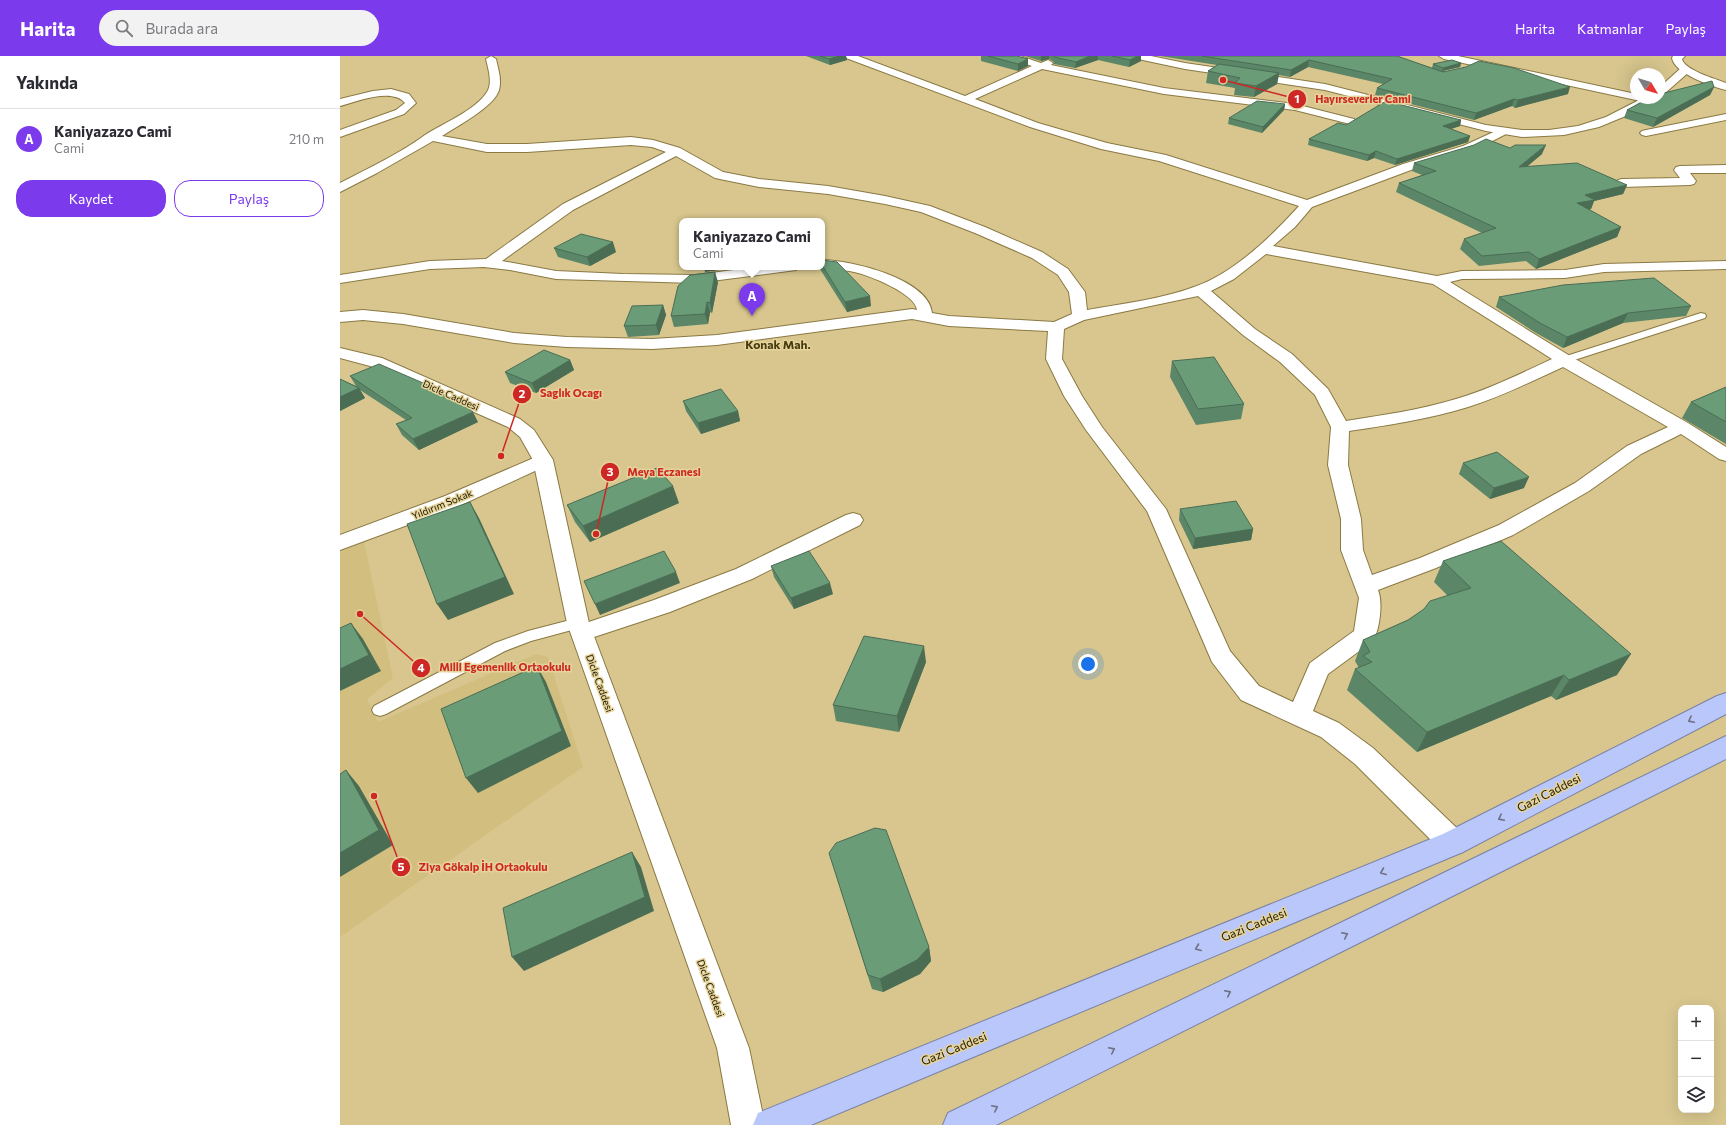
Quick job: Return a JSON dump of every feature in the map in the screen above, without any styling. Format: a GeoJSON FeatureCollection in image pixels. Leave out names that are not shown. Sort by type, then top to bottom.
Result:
{"type":"FeatureCollection","features":[{"type":"Feature","properties":{"kind":"highway","name":"Gazi Caddesi"},"geometry":{"type":"LineString","coordinates":[[770,1125],[1453,843],[1726,702]]}},
{"type":"Feature","properties":{"kind":"highway"},"geometry":{"type":"LineString","coordinates":[[960,1125],[1726,747]]}},
{"type":"Feature","properties":{"kind":"street"},"geometry":{"type":"LineString","coordinates":[[849,56],[1034,125],[1105,146],[1162,158],[1307,204]]}},
{"type":"Feature","properties":{"kind":"street"},"geometry":{"type":"LineString","coordinates":[[1010,56],[1041,66],[1164,92],[1295,107],[1350,121]]}},
{"type":"Feature","properties":{"kind":"street"},"geometry":{"type":"LineString","coordinates":[[1138,56],[1182,65],[1325,87],[1502,132],[1535,134],[1572,130],[1610,118],[1637,104]]}},
{"type":"Feature","properties":{"kind":"street"},"geometry":{"type":"LineString","coordinates":[[1444,56],[1630,96]]}},
{"type":"Feature","properties":{"kind":"street"},"geometry":{"type":"LineString","coordinates":[[1680,56],[1677,58],[1678,63],[1685,70],[1726,87]]}},
{"type":"Feature","properties":{"kind":"street"},"geometry":{"type":"LineString","coordinates":[[967,99],[1058,58]]}},
{"type":"Feature","properties":{"kind":"street"},"geometry":{"type":"LineString","coordinates":[[340,188],[430,138],[474,111],[493,93],[495,77],[491,59]]}},
{"type":"Feature","properties":{"kind":"street"},"geometry":{"type":"LineString","coordinates":[[1666,87],[1685,70]]}},
{"type":"Feature","properties":{"kind":"street"},"geometry":{"type":"LineString","coordinates":[[340,103],[363,96],[385,93],[404,96],[411,103],[400,112],[340,134]]}},
{"type":"Feature","properties":{"kind":"street"},"geometry":{"type":"LineString","coordinates":[[1646,133],[1726,117]]}},
{"type":"Feature","properties":{"kind":"street"},"geometry":{"type":"LineString","coordinates":[[340,317],[362,315],[403,319],[514,338],[567,342],[652,344],[717,340],[912,314],[948,321],[1056,327],[1080,316],[1136,306],[1202,290],[1229,276],[1264,249],[1290,224],[1307,204],[1407,166],[1467,149],[1502,132]]}},
{"type":"Feature","properties":{"kind":"street"},"geometry":{"type":"LineString","coordinates":[[430,138],[487,148],[527,148],[632,142],[653,144],[676,151],[719,175],[759,183],[828,190],[925,209],[980,230],[1037,256],[1063,272],[1077,292],[1080,316]]}},
{"type":"Feature","properties":{"kind":"street"},"geometry":{"type":"LineString","coordinates":[[490,263],[568,207],[676,151]]}},
{"type":"Feature","properties":{"kind":"street"},"geometry":{"type":"LineString","coordinates":[[1622,183],[1690,181],[1680,170],[1726,169]]}},
{"type":"Feature","properties":{"kind":"street"},"geometry":{"type":"LineString","coordinates":[[1264,249],[1363,266],[1414,277],[1438,280],[1462,275],[1565,274],[1604,268],[1726,265]]}},
{"type":"Feature","properties":{"kind":"street"},"geometry":{"type":"LineString","coordinates":[[340,279],[430,265],[490,263],[556,275],[623,278],[696,279],[767,270]]}},
{"type":"Feature","properties":{"kind":"street"},"geometry":{"type":"LineString","coordinates":[[825,264],[858,268],[884,278],[913,293],[924,305],[925,317]]}},
{"type":"Feature","properties":{"kind":"street"},"geometry":{"type":"LineString","coordinates":[[1438,280],[1564,360],[1682,427],[1726,455]]}},
{"type":"Feature","properties":{"kind":"street"},"geometry":{"type":"LineString","coordinates":[[1202,290],[1218,306],[1249,332],[1286,358],[1322,393],[1340,426],[1338,465],[1351,519],[1352,550],[1370,598],[1366,635],[1318,669],[1299,716]]}},
{"type":"Feature","properties":{"kind":"street"},"geometry":{"type":"LineString","coordinates":[[1056,327],[1054,359],[1073,396],[1094,430],[1156,509],[1220,656],[1250,693],[1330,730],[1364,756],[1453,843]]}},
{"type":"Feature","properties":{"kind":"street","name":"Dicle Caddesi"},"geometry":{"type":"LineString","coordinates":[[340,353],[376,362],[514,423],[527,434],[543,460],[580,628],[734,1048],[748,1125]]}},
{"type":"Feature","properties":{"kind":"street"},"geometry":{"type":"LineString","coordinates":[[1340,426],[1403,418],[1459,404],[1498,391],[1564,360]]}},
{"type":"Feature","properties":{"kind":"street"},"geometry":{"type":"LineString","coordinates":[[1366,586],[1428,563],[1506,530],[1582,487],[1634,450],[1682,427]]}},
{"type":"Feature","properties":{"kind":"street","name":"Yıldırım Sokak"},"geometry":{"type":"LineString","coordinates":[[340,543],[452,500],[543,460]]}},
{"type":"Feature","properties":{"kind":"street"},"geometry":{"type":"LineString","coordinates":[[580,628],[662,606],[744,574],[853,520]]}},
{"type":"Feature","properties":{"kind":"lane"},"geometry":{"type":"LineString","coordinates":[[1467,69],[1477,63]]}},
{"type":"Feature","properties":{"kind":"lane"},"geometry":{"type":"LineString","coordinates":[[1564,360],[1701,316]]}},
{"type":"Feature","properties":{"kind":"lane"},"geometry":{"type":"LineString","coordinates":[[380,710],[500,647],[528,636],[580,628]]}},
{"type":"Feature","properties":{"kind":"shaded area"},"geometry":{"type":"Polygon","coordinates":[[[364,542],[393,678],[367,699],[378,722],[536,654],[548,657],[583,767],[340,937],[340,551],[364,542]]]}},
{"type":"Feature","properties":{"kind":"building"},"geometry":{"type":"Polygon","coordinates":[[[820,56],[840,56],[829,59],[820,56]]]}},
{"type":"Feature","properties":{"kind":"building"},"geometry":{"type":"Polygon","coordinates":[[[988,56],[1017,56],[1028,59],[1018,64],[988,56]]]}},
{"type":"Feature","properties":{"kind":"building"},"geometry":{"type":"Polygon","coordinates":[[[1054,56],[1090,56],[1076,62],[1054,56]]]}},
{"type":"Feature","properties":{"kind":"building"},"geometry":{"type":"Polygon","coordinates":[[[1112,56],[1138,56],[1130,60],[1112,56]]]}},
{"type":"Feature","properties":{"kind":"building"},"geometry":{"type":"Polygon","coordinates":[[[1202,56],[1397,56],[1443,72],[1466,67],[1479,61],[1514,68],[1570,87],[1518,100],[1514,99],[1476,113],[1377,88],[1392,79],[1309,60],[1291,70],[1202,56]]]}},
{"type":"Feature","properties":{"kind":"building"},"geometry":{"type":"Polygon","coordinates":[[[1452,60],[1461,63],[1443,68],[1433,64],[1452,60]]]}},
{"type":"Feature","properties":{"kind":"building"},"geometry":{"type":"Polygon","coordinates":[[[1219,64],[1279,73],[1256,86],[1235,83],[1240,78],[1208,71],[1219,64]]]}},
{"type":"Feature","properties":{"kind":"building"},"geometry":{"type":"Polygon","coordinates":[[[1712,81],[1714,87],[1657,118],[1627,110],[1638,104],[1666,104],[1666,92],[1712,81]]]}},
{"type":"Feature","properties":{"kind":"building"},"geometry":{"type":"Polygon","coordinates":[[[1257,101],[1285,104],[1263,127],[1229,118],[1257,101]]]}},
{"type":"Feature","properties":{"kind":"building"},"geometry":{"type":"Polygon","coordinates":[[[1386,101],[1461,120],[1443,126],[1470,136],[1397,159],[1376,151],[1369,155],[1309,139],[1338,123],[1346,125],[1386,101]]]}},
{"type":"Feature","properties":{"kind":"building"},"geometry":{"type":"Polygon","coordinates":[[[1486,139],[1510,148],[1515,145],[1546,145],[1519,167],[1577,163],[1627,185],[1585,195],[1595,200],[1577,203],[1621,227],[1539,259],[1529,252],[1482,256],[1464,239],[1496,228],[1399,183],[1436,171],[1414,163],[1474,145],[1486,139]]]}},
{"type":"Feature","properties":{"kind":"building"},"geometry":{"type":"Polygon","coordinates":[[[581,234],[613,242],[587,257],[554,248],[581,234]]]}},
{"type":"Feature","properties":{"kind":"building"},"geometry":{"type":"Polygon","coordinates":[[[825,260],[837,262],[870,296],[845,302],[825,270],[825,260]]]}},
{"type":"Feature","properties":{"kind":"building"},"geometry":{"type":"Polygon","coordinates":[[[715,272],[710,303],[707,302],[705,314],[671,316],[678,286],[690,275],[715,272]]]}},
{"type":"Feature","properties":{"kind":"building"},"geometry":{"type":"Polygon","coordinates":[[[1654,278],[1691,306],[1628,313],[1567,337],[1540,323],[1499,297],[1563,285],[1654,278]]]}},
{"type":"Feature","properties":{"kind":"building"},"geometry":{"type":"Polygon","coordinates":[[[663,305],[656,325],[624,326],[632,306],[663,305]]]}},
{"type":"Feature","properties":{"kind":"building"},"geometry":{"type":"Polygon","coordinates":[[[544,350],[570,360],[532,383],[505,372],[544,350]]]}},
{"type":"Feature","properties":{"kind":"building"},"geometry":{"type":"Polygon","coordinates":[[[1214,357],[1244,404],[1198,409],[1172,361],[1214,357]]]}},
{"type":"Feature","properties":{"kind":"building"},"geometry":{"type":"Polygon","coordinates":[[[379,364],[430,386],[452,400],[455,398],[473,412],[413,439],[396,424],[412,418],[350,376],[379,364]]]}},
{"type":"Feature","properties":{"kind":"building"},"geometry":{"type":"Polygon","coordinates":[[[340,379],[359,388],[340,397],[340,379]]]}},
{"type":"Feature","properties":{"kind":"building"},"geometry":{"type":"Polygon","coordinates":[[[1726,387],[1726,422],[1691,402],[1726,387]]]}},
{"type":"Feature","properties":{"kind":"building"},"geometry":{"type":"Polygon","coordinates":[[[721,389],[738,411],[698,423],[683,401],[721,389]]]}},
{"type":"Feature","properties":{"kind":"building"},"geometry":{"type":"Polygon","coordinates":[[[1497,452],[1529,477],[1494,488],[1463,463],[1497,452]]]}},
{"type":"Feature","properties":{"kind":"building"},"geometry":{"type":"Polygon","coordinates":[[[657,468],[673,486],[583,526],[567,505],[657,468]]]}},
{"type":"Feature","properties":{"kind":"building"},"geometry":{"type":"Polygon","coordinates":[[[1236,501],[1253,529],[1195,538],[1180,509],[1236,501]]]}},
{"type":"Feature","properties":{"kind":"building"},"geometry":{"type":"Polygon","coordinates":[[[470,502],[505,577],[437,604],[407,524],[470,502]]]}},
{"type":"Feature","properties":{"kind":"building"},"geometry":{"type":"Polygon","coordinates":[[[1501,541],[1631,654],[1569,680],[1564,675],[1427,732],[1355,669],[1372,662],[1363,656],[1370,652],[1363,640],[1408,620],[1424,609],[1430,601],[1471,588],[1443,561],[1501,541]]]}},
{"type":"Feature","properties":{"kind":"building"},"geometry":{"type":"Polygon","coordinates":[[[664,551],[676,572],[595,604],[584,581],[664,551]]]}},
{"type":"Feature","properties":{"kind":"building"},"geometry":{"type":"Polygon","coordinates":[[[809,551],[830,583],[791,598],[771,566],[809,551]]]}},
{"type":"Feature","properties":{"kind":"building"},"geometry":{"type":"Polygon","coordinates":[[[351,623],[369,655],[340,669],[340,628],[351,623]]]}},
{"type":"Feature","properties":{"kind":"building"},"geometry":{"type":"Polygon","coordinates":[[[864,636],[924,646],[897,716],[833,705],[864,636]]]}},
{"type":"Feature","properties":{"kind":"building"},"geometry":{"type":"Polygon","coordinates":[[[537,666],[562,731],[466,778],[441,709],[537,666]]]}},
{"type":"Feature","properties":{"kind":"building"},"geometry":{"type":"Polygon","coordinates":[[[346,770],[379,830],[340,853],[340,774],[346,770]]]}},
{"type":"Feature","properties":{"kind":"building"},"geometry":{"type":"Polygon","coordinates":[[[875,828],[886,830],[929,947],[917,960],[880,979],[868,975],[829,853],[836,843],[875,828]]]}},
{"type":"Feature","properties":{"kind":"building"},"geometry":{"type":"Polygon","coordinates":[[[632,852],[645,897],[512,957],[503,908],[632,852]]]}},
{"type":"Feature","properties":{"kind":"place","name":"Hayırseverler Cami"},"geometry":{"type":"Point","coordinates":[1223,80]}},
{"type":"Feature","properties":{"kind":"place","name":"Kaniyazazo Cami"},"geometry":{"type":"Point","coordinates":[752,316]}},
{"type":"Feature","properties":{"kind":"place","name":"Saglık Ocagı"},"geometry":{"type":"Point","coordinates":[501,456]}},
{"type":"Feature","properties":{"kind":"place","name":"Meya Eczanesi"},"geometry":{"type":"Point","coordinates":[596,534]}},
{"type":"Feature","properties":{"kind":"place","name":"Milli Egemenlik Ortaokulu"},"geometry":{"type":"Point","coordinates":[360,614]}},
{"type":"Feature","properties":{"kind":"place","name":"Ziya Gökalp İH Ortaokulu"},"geometry":{"type":"Point","coordinates":[374,796]}},
{"type":"Feature","properties":{"kind":"district","name":"Konak Mah."},"geometry":{"type":"Point","coordinates":[778,345]}}]}
